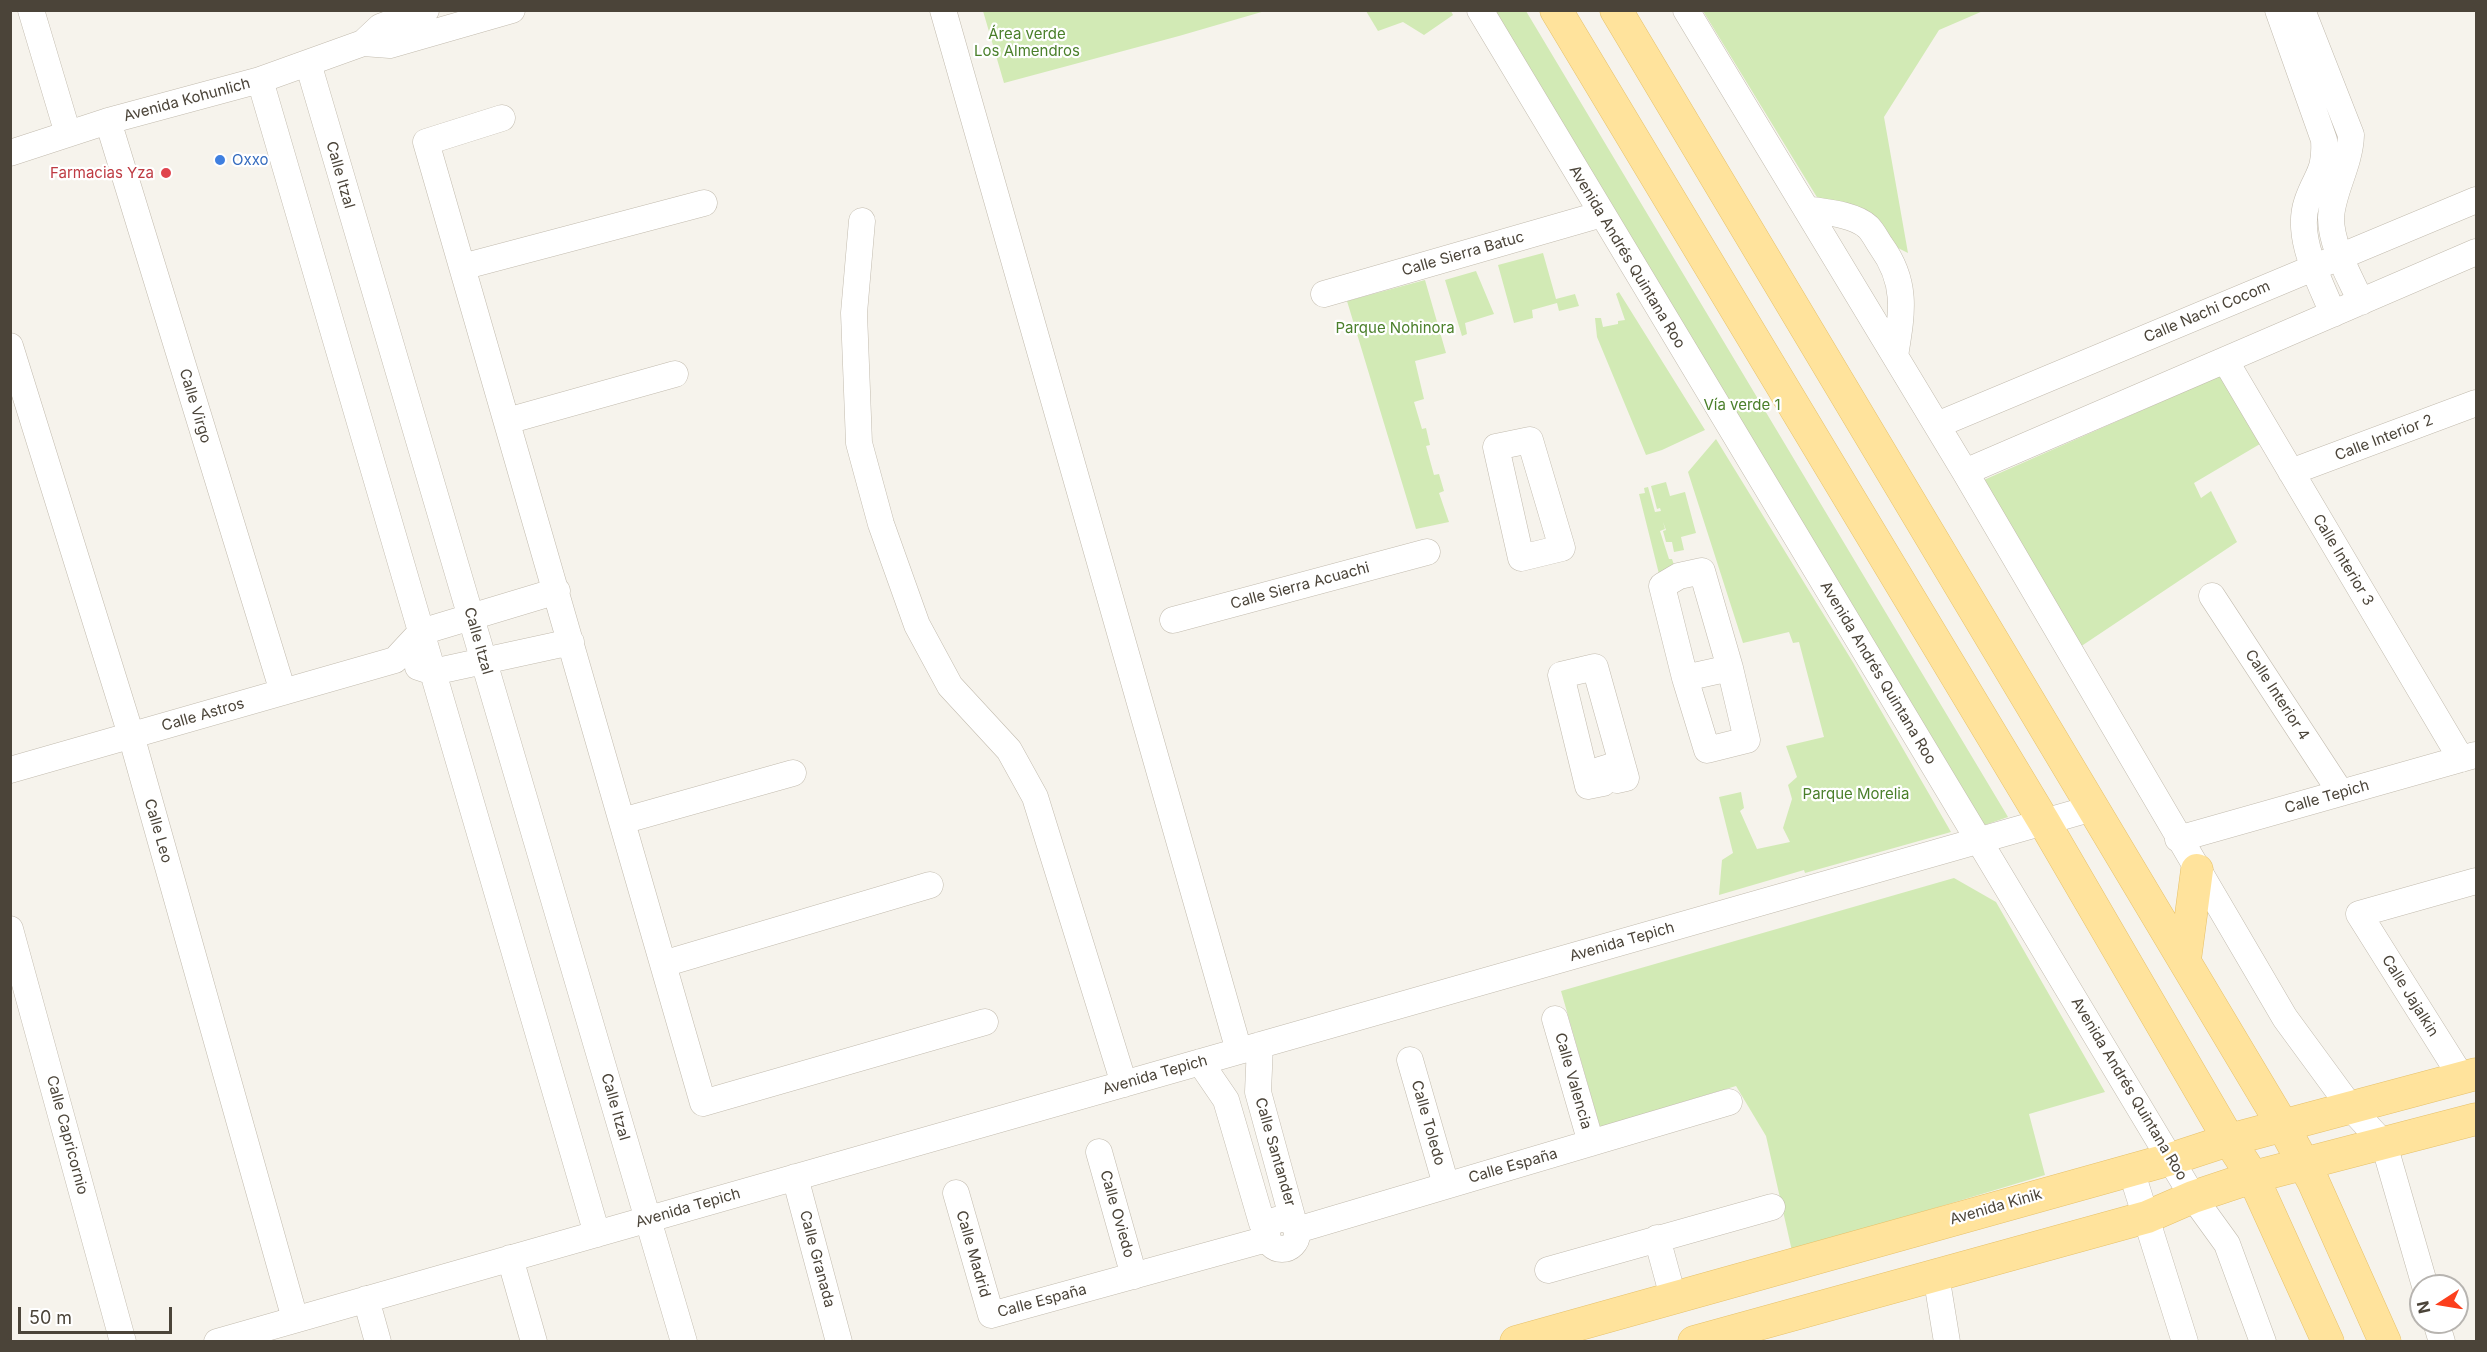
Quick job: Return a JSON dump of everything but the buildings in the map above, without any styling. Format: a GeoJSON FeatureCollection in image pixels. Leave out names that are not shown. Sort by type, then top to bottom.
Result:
{"type":"FeatureCollection","features":[{"type":"Feature","properties":{"kind":"main road"},"geometry":{"type":"LineString","coordinates":[[1556,10],[2044,822],[2229,1140],[2253,1177],[2328,1341]]}},
{"type":"Feature","properties":{"kind":"main road"},"geometry":{"type":"LineString","coordinates":[[1616,10],[2283,1126],[2304,1164],[2385,1341]]}},
{"type":"Feature","properties":{"kind":"main road"},"geometry":{"type":"LineString","coordinates":[[1644,10],[1648,64]]}},
{"type":"Feature","properties":{"kind":"main road"},"geometry":{"type":"LineString","coordinates":[[2185,960],[2197,870]]}},
{"type":"Feature","properties":{"kind":"main road","name":"Avenida Kinik"},"geometry":{"type":"LineString","coordinates":[[1516,1341],[2171,1159],[2229,1140],[2469,1076]]}},
{"type":"Feature","properties":{"kind":"main road"},"geometry":{"type":"LineString","coordinates":[[1705,1288],[1707,1338],[2147,1217],[2193,1197],[2253,1177],[2476,1119]]}},
{"type":"Feature","properties":{"kind":"street"},"geometry":{"type":"LineString","coordinates":[[31,10],[68,134]]}},
{"type":"Feature","properties":{"kind":"street","name":"Avenida Kohunlich"},"geometry":{"type":"LineString","coordinates":[[10,153],[108,121],[260,80],[363,43],[390,45],[415,19],[512,10]]}},
{"type":"Feature","properties":{"kind":"street","name":"Calle Santander"},"geometry":{"type":"LineString","coordinates":[[943,10],[1250,1048],[1258,1092],[1293,1218]]}},
{"type":"Feature","properties":{"kind":"street","name":"Avenida Andrés Quintana Roo"},"geometry":{"type":"LineString","coordinates":[[1480,10],[2193,1197],[2227,1244],[2263,1341]]}},
{"type":"Feature","properties":{"kind":"street"},"geometry":{"type":"LineString","coordinates":[[1686,10],[1965,472],[2178,839],[2285,1018],[2351,1108],[2384,1144],[2422,1274]]}},
{"type":"Feature","properties":{"kind":"street"},"geometry":{"type":"LineString","coordinates":[[2278,10],[2324,140],[2325,160],[2330,180],[2331,218],[2341,256],[2361,302]]}},
{"type":"Feature","properties":{"kind":"street"},"geometry":{"type":"LineString","coordinates":[[2302,10],[2351,135],[2350,152],[2330,180],[2307,203],[2305,226],[2314,268],[2334,314]]}},
{"type":"Feature","properties":{"kind":"street","name":"Calle Itzal"},"geometry":{"type":"LineString","coordinates":[[308,63],[684,1341]]}},
{"type":"Feature","properties":{"kind":"street"},"geometry":{"type":"LineString","coordinates":[[260,80],[597,1233]]}},
{"type":"Feature","properties":{"kind":"street"},"geometry":{"type":"LineString","coordinates":[[502,118],[426,142],[703,1103],[985,1022]]}},
{"type":"Feature","properties":{"kind":"street","name":"Calle Virgo"},"geometry":{"type":"LineString","coordinates":[[108,121],[283,692]]}},
{"type":"Feature","properties":{"kind":"street","name":"Calle Nachi Cocom"},"geometry":{"type":"LineString","coordinates":[[1937,425],[2476,200]]}},
{"type":"Feature","properties":{"kind":"street"},"geometry":{"type":"LineString","coordinates":[[462,267],[704,203]]}},
{"type":"Feature","properties":{"kind":"street"},"geometry":{"type":"LineString","coordinates":[[1806,209],[1839,214],[1867,226],[1894,263],[1901,291],[1902,316],[1895,356]]}},
{"type":"Feature","properties":{"kind":"street","name":"Calle Sierra Batuc"},"geometry":{"type":"LineString","coordinates":[[1324,294],[1602,214]]}},
{"type":"Feature","properties":{"kind":"street"},"geometry":{"type":"LineString","coordinates":[[862,220],[854,313],[859,443],[881,524],[917,625],[950,686],[1009,750],[1035,797],[1124,1084]]}},
{"type":"Feature","properties":{"kind":"street"},"geometry":{"type":"LineString","coordinates":[[1965,472],[2476,252]]}},
{"type":"Feature","properties":{"kind":"street","name":"Calle Leo"},"geometry":{"type":"LineString","coordinates":[[10,346],[131,735],[295,1319]]}},
{"type":"Feature","properties":{"kind":"street","name":"Calle Interior 3"},"geometry":{"type":"LineString","coordinates":[[2225,360],[2291,472],[2469,757]]}},
{"type":"Feature","properties":{"kind":"street"},"geometry":{"type":"LineString","coordinates":[[507,421],[675,374]]}},
{"type":"Feature","properties":{"kind":"street","name":"Calle Interior 2"},"geometry":{"type":"LineString","coordinates":[[2291,472],[2476,403]]}},
{"type":"Feature","properties":{"kind":"street","name":"Calle Sierra Acuachi"},"geometry":{"type":"LineString","coordinates":[[1173,620],[1426,552]]}},
{"type":"Feature","properties":{"kind":"street"},"geometry":{"type":"LineString","coordinates":[[1702,571],[1730,668],[1747,740],[1707,750],[1685,678],[1662,586],[1679,576],[1702,571]]}},
{"type":"Feature","properties":{"kind":"street"},"geometry":{"type":"LineString","coordinates":[[557,591],[421,632],[395,660],[433,672],[571,642]]}},
{"type":"Feature","properties":{"kind":"street","name":"Calle Interior 4"},"geometry":{"type":"LineString","coordinates":[[2212,596],[2341,793]]}},
{"type":"Feature","properties":{"kind":"street","name":"Calle Astros"},"geometry":{"type":"LineString","coordinates":[[10,770],[395,660]]}},
{"type":"Feature","properties":{"kind":"street"},"geometry":{"type":"LineString","coordinates":[[1595,667],[1626,778],[1617,780],[1613,766],[1600,770],[1603,783],[1588,786],[1561,675],[1595,667]]}},
{"type":"Feature","properties":{"kind":"street"},"geometry":{"type":"LineString","coordinates":[[1685,678],[1730,668]]}},
{"type":"Feature","properties":{"kind":"street","name":"Calle Tepich"},"geometry":{"type":"LineString","coordinates":[[2178,839],[2469,757]]}},
{"type":"Feature","properties":{"kind":"street"},"geometry":{"type":"LineString","coordinates":[[622,821],[793,773]]}},
{"type":"Feature","properties":{"kind":"street","name":"Avenida Tepich"},"geometry":{"type":"LineString","coordinates":[[222,1341],[2093,808]]}},
{"type":"Feature","properties":{"kind":"street","name":"Calle Jajalkin"},"geometry":{"type":"LineString","coordinates":[[2469,1076],[2359,914],[2476,881]]}},
{"type":"Feature","properties":{"kind":"street"},"geometry":{"type":"LineString","coordinates":[[663,964],[930,885]]}},
{"type":"Feature","properties":{"kind":"street","name":"Calle Capricornio"},"geometry":{"type":"LineString","coordinates":[[10,929],[123,1341]]}},
{"type":"Feature","properties":{"kind":"street","name":"Calle Valencia"},"geometry":{"type":"LineString","coordinates":[[1555,1019],[1591,1143]]}},
{"type":"Feature","properties":{"kind":"street","name":"Calle Toledo"},"geometry":{"type":"LineString","coordinates":[[1410,1060],[1446,1185]]}},
{"type":"Feature","properties":{"kind":"street"},"geometry":{"type":"LineString","coordinates":[[1200,1062],[1226,1100],[1267,1235]]}},
{"type":"Feature","properties":{"kind":"street","name":"Calle España"},"geometry":{"type":"LineString","coordinates":[[991,1315],[1134,1276],[1267,1235],[1274,1247],[1289,1248],[1297,1240],[1293,1218],[1446,1185],[1729,1102]]}},
{"type":"Feature","properties":{"kind":"street","name":"Calle Oviedo"},"geometry":{"type":"LineString","coordinates":[[1099,1152],[1134,1276]]}},
{"type":"Feature","properties":{"kind":"street"},"geometry":{"type":"LineString","coordinates":[[2131,1170],[2186,1341]]}},
{"type":"Feature","properties":{"kind":"street","name":"Calle Granada"},"geometry":{"type":"LineString","coordinates":[[795,1177],[839,1341]]}},
{"type":"Feature","properties":{"kind":"street","name":"Calle Madrid"},"geometry":{"type":"LineString","coordinates":[[956,1193],[991,1315]]}},
{"type":"Feature","properties":{"kind":"street"},"geometry":{"type":"LineString","coordinates":[[1258,1208],[1293,1218]]}},
{"type":"Feature","properties":{"kind":"street"},"geometry":{"type":"LineString","coordinates":[[1548,1270],[1772,1208]]}},
{"type":"Feature","properties":{"kind":"street"},"geometry":{"type":"LineString","coordinates":[[1657,1238],[1673,1297]]}},
{"type":"Feature","properties":{"kind":"street"},"geometry":{"type":"LineString","coordinates":[[510,1258],[534,1341]]}},
{"type":"Feature","properties":{"kind":"street"},"geometry":{"type":"LineString","coordinates":[[1936,1275],[1947,1341]]}},
{"type":"Feature","properties":{"kind":"street"},"geometry":{"type":"LineString","coordinates":[[366,1299],[378,1341]]}},
{"type":"Feature","properties":{"kind":"green space","name":"Área verde Los Almendros"},"geometry":{"type":"Polygon","coordinates":[[[983,10],[1265,11],[1004,83],[983,10]]]}},
{"type":"Feature","properties":{"kind":"green space"},"geometry":{"type":"Polygon","coordinates":[[[1366,11],[1451,11],[1453,15],[1424,35],[1403,22],[1378,31],[1366,11]]]}},
{"type":"Feature","properties":{"kind":"green space","name":"Vía verde 1"},"geometry":{"type":"Polygon","coordinates":[[[1490,11],[1526,11],[2008,817],[1979,827],[1490,11]]]}},
{"type":"Feature","properties":{"kind":"green space"},"geometry":{"type":"Polygon","coordinates":[[[1703,11],[1983,11],[1939,30],[1884,117],[1908,253],[1826,212],[1703,11]]]}},
{"type":"Feature","properties":{"kind":"green space"},"geometry":{"type":"Polygon","coordinates":[[[1543,253],[1556,299],[1575,294],[1579,306],[1559,311],[1557,303],[1532,310],[1533,318],[1514,323],[1498,265],[1543,253]]]}},
{"type":"Feature","properties":{"kind":"green space"},"geometry":{"type":"Polygon","coordinates":[[[1476,271],[1494,314],[1465,323],[1467,334],[1462,336],[1445,280],[1476,271]]]}},
{"type":"Feature","properties":{"kind":"green space","name":"Parque Nohinora"},"geometry":{"type":"Polygon","coordinates":[[[1425,280],[1446,353],[1415,361],[1424,399],[1414,402],[1422,429],[1426,428],[1430,445],[1426,446],[1434,475],[1439,474],[1444,491],[1439,493],[1449,522],[1416,529],[1347,301],[1425,280]]]}},
{"type":"Feature","properties":{"kind":"green space"},"geometry":{"type":"Polygon","coordinates":[[[1619,292],[1705,430],[1646,455],[1597,337],[1595,318],[1601,318],[1603,327],[1625,320],[1616,294],[1619,292]]]}},
{"type":"Feature","properties":{"kind":"green space"},"geometry":{"type":"Polygon","coordinates":[[[2222,375],[2260,444],[2194,483],[2201,498],[2211,491],[2237,542],[2074,651],[1977,483],[2222,375]]]}},
{"type":"Feature","properties":{"kind":"green space","name":"Parque Morelia"},"geometry":{"type":"Polygon","coordinates":[[[1716,439],[1854,664],[1951,832],[1805,873],[1804,870],[1719,895],[1722,860],[1733,853],[1719,797],[1741,792],[1744,808],[1740,811],[1757,849],[1790,842],[1783,828],[1792,799],[1788,785],[1797,777],[1786,746],[1824,737],[1799,642],[1793,643],[1789,632],[1743,643],[1688,472],[1716,439]]]}},
{"type":"Feature","properties":{"kind":"green space"},"geometry":{"type":"Polygon","coordinates":[[[1666,482],[1670,496],[1685,492],[1696,533],[1681,537],[1684,550],[1674,552],[1672,542],[1666,542],[1663,531],[1666,530],[1663,522],[1665,529],[1660,531],[1669,559],[1672,559],[1675,568],[1662,586],[1639,494],[1645,493],[1644,488],[1648,487],[1655,512],[1661,511],[1660,508],[1657,509],[1651,486],[1666,482]]]}},
{"type":"Feature","properties":{"kind":"green space"},"geometry":{"type":"Polygon","coordinates":[[[1954,878],[1996,902],[2105,1092],[2029,1114],[2045,1175],[1792,1251],[1766,1136],[1736,1086],[1600,1127],[1561,991],[1954,878]]]}},
{"type":"Feature","properties":{"kind":"place","name":"Oxxo"},"geometry":{"type":"Point","coordinates":[220,160]}},
{"type":"Feature","properties":{"kind":"place","name":"Farmacias Yza"},"geometry":{"type":"Point","coordinates":[166,173]}}]}
